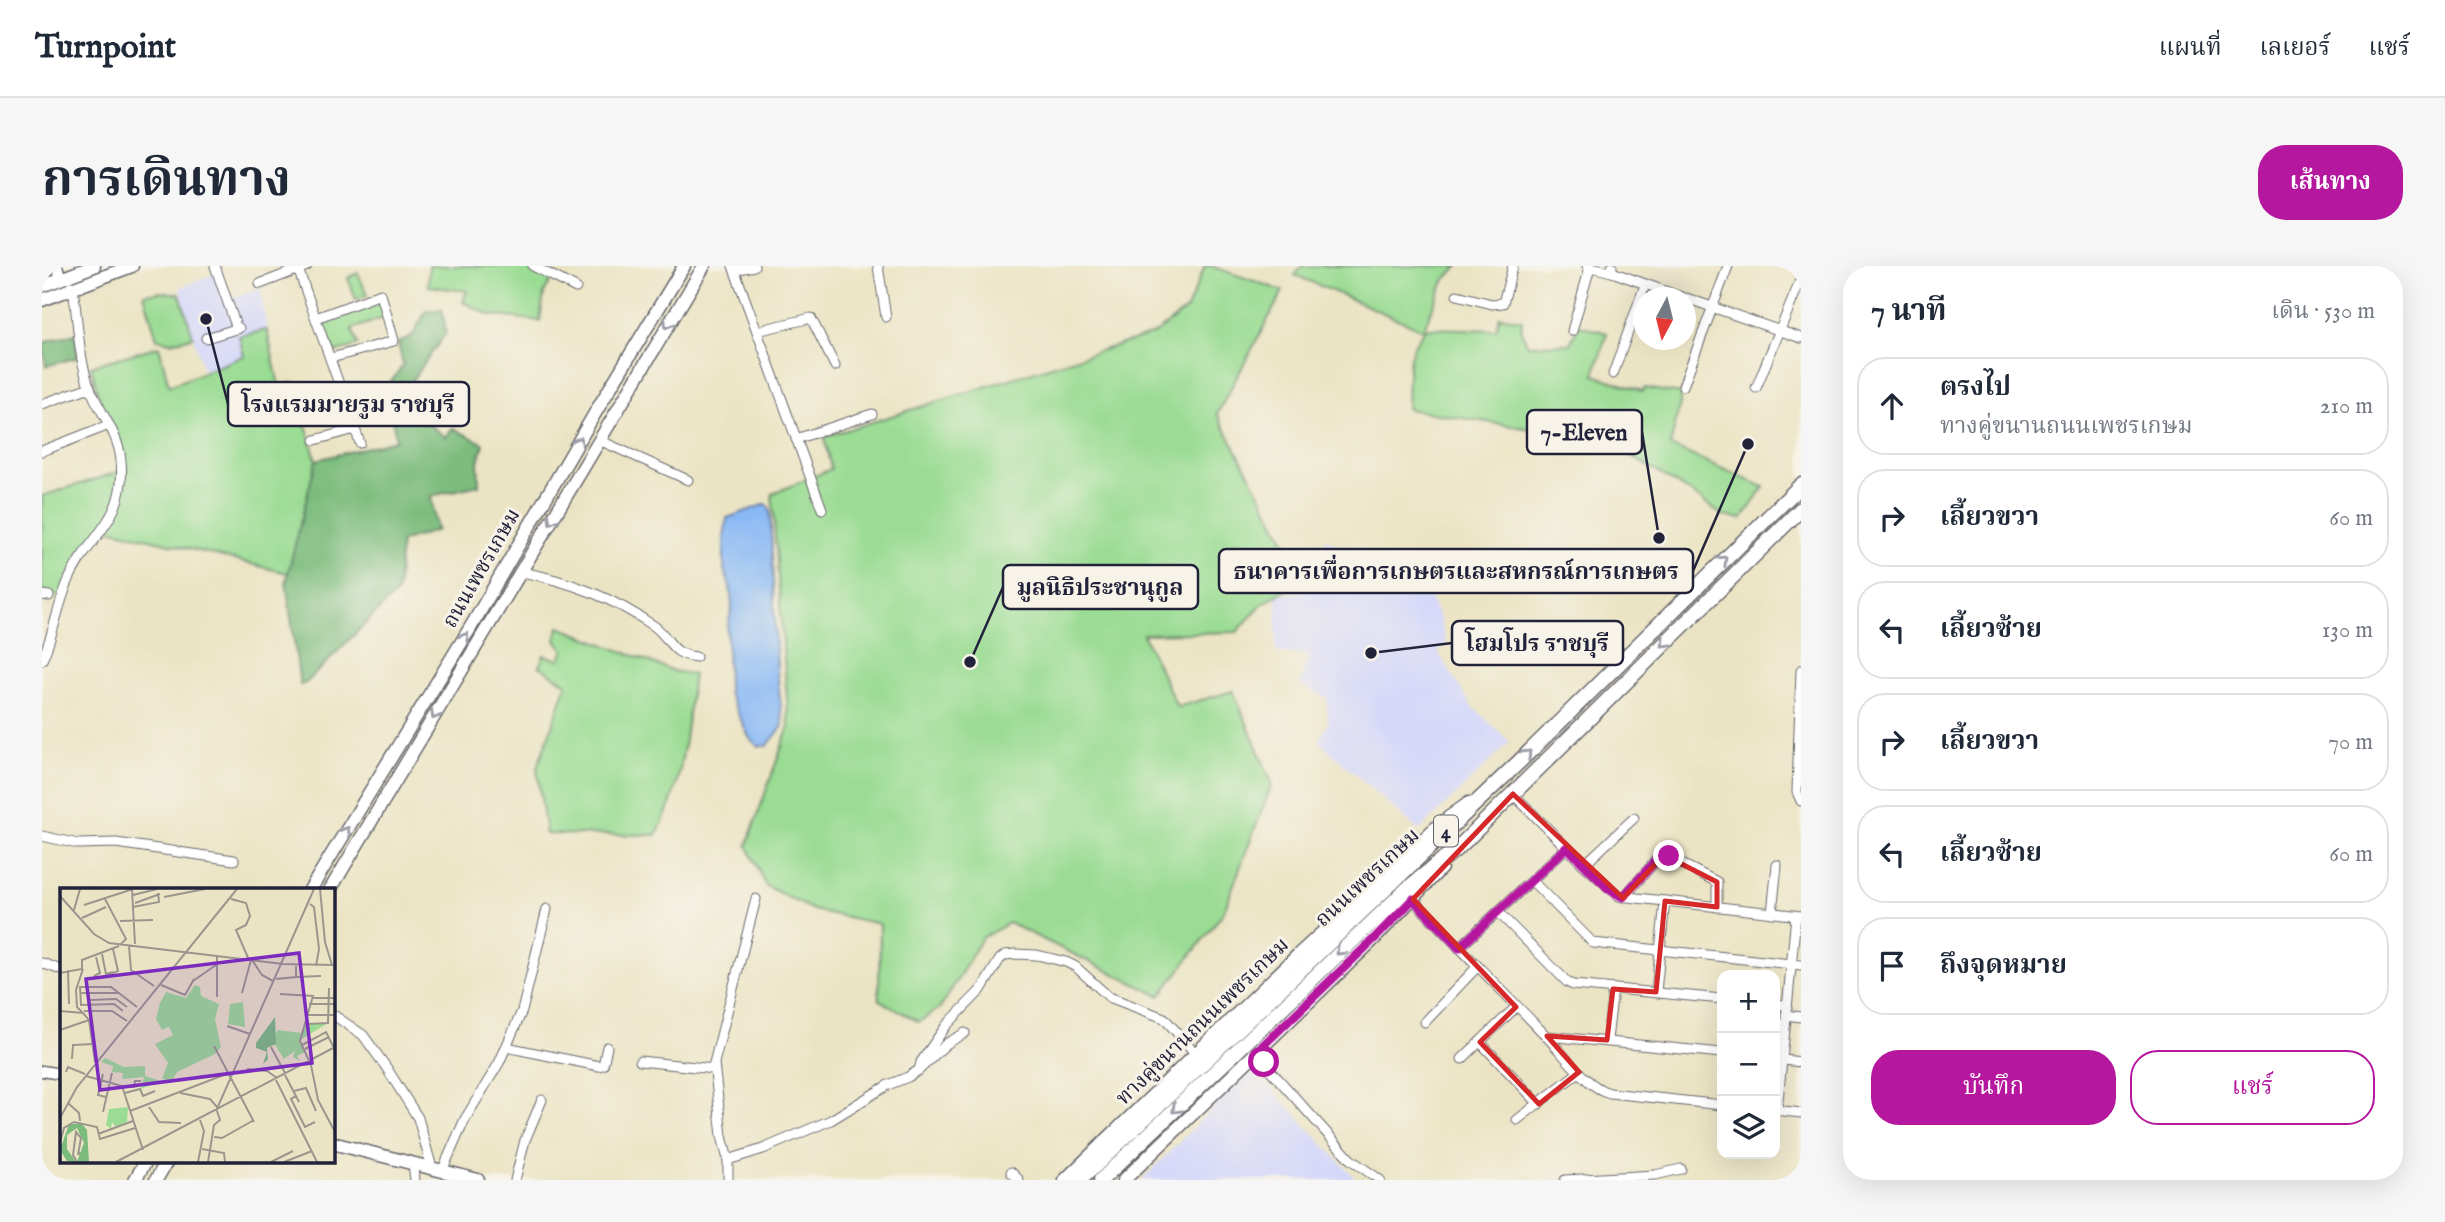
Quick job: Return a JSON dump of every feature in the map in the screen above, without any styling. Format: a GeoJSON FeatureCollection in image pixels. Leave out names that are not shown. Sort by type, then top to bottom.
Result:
{"type":"FeatureCollection","features":[{"type":"Feature","properties":{"kind":"highway","name":"ถนนเพชรเกษม"},"geometry":{"type":"LineString","coordinates":[[1084,1177],[1496,784],[1801,485]]}},
{"type":"Feature","properties":{"kind":"highway","name":"ถนนเพชรเกษม"},"geometry":{"type":"LineString","coordinates":[[1101,1180],[1406,890],[1462,844],[1801,509]]}},
{"type":"Feature","properties":{"kind":"main road"},"geometry":{"type":"LineString","coordinates":[[42,286],[59,272],[94,266]]}},
{"type":"Feature","properties":{"kind":"main road"},"geometry":{"type":"LineString","coordinates":[[42,300],[132,266]]}},
{"type":"Feature","properties":{"kind":"main road","name":"ถนนเพชรเกษม"},"geometry":{"type":"LineString","coordinates":[[311,888],[478,615],[684,266]]}},
{"type":"Feature","properties":{"kind":"main road","name":"ถนนเพชรเกษม"},"geometry":{"type":"LineString","coordinates":[[331,888],[704,266]]}},
{"type":"Feature","properties":{"kind":"main road"},"geometry":{"type":"LineString","coordinates":[[478,615],[491,622]]}},
{"type":"Feature","properties":{"kind":"main road","name":"ทางคู่ขนานถนนเพชรเกษม"},"geometry":{"type":"LineString","coordinates":[[1065,1180],[1298,955],[1441,823],[1496,784]]}},
{"type":"Feature","properties":{"kind":"main road","name":"4"},"geometry":{"type":"LineString","coordinates":[[1124,1180],[1374,939],[1462,844]]}},
{"type":"Feature","properties":{"kind":"main road"},"geometry":{"type":"LineString","coordinates":[[334,1144],[478,1180]]}},
{"type":"Feature","properties":{"kind":"main road"},"geometry":{"type":"LineString","coordinates":[[135,1180],[145,1163]]}},
{"type":"Feature","properties":{"kind":"main road"},"geometry":{"type":"LineString","coordinates":[[156,1180],[166,1163]]}},
{"type":"Feature","properties":{"kind":"street"},"geometry":{"type":"LineString","coordinates":[[206,338],[238,329],[215,266]]}},
{"type":"Feature","properties":{"kind":"street"},"geometry":{"type":"LineString","coordinates":[[533,266],[576,288]]}},
{"type":"Feature","properties":{"kind":"street"},"geometry":{"type":"LineString","coordinates":[[754,266],[734,268],[822,509]]}},
{"type":"Feature","properties":{"kind":"street"},"geometry":{"type":"LineString","coordinates":[[878,266],[887,317]]}},
{"type":"Feature","properties":{"kind":"street"},"geometry":{"type":"LineString","coordinates":[[1457,295],[1492,304],[1503,303],[1513,266]]}},
{"type":"Feature","properties":{"kind":"street"},"geometry":{"type":"LineString","coordinates":[[1572,331],[1589,266],[1612,269],[1652,287]]}},
{"type":"Feature","properties":{"kind":"street"},"geometry":{"type":"LineString","coordinates":[[1683,386],[1728,266]]}},
{"type":"Feature","properties":{"kind":"street"},"geometry":{"type":"LineString","coordinates":[[260,284],[301,267],[360,443]]}},
{"type":"Feature","properties":{"kind":"street"},"geometry":{"type":"LineString","coordinates":[[42,660],[67,583],[112,517],[119,500],[122,478],[120,451],[90,387],[80,342],[74,288],[59,272]]}},
{"type":"Feature","properties":{"kind":"street"},"geometry":{"type":"LineString","coordinates":[[1756,388],[1801,279]]}},
{"type":"Feature","properties":{"kind":"street"},"geometry":{"type":"LineString","coordinates":[[1613,374],[1646,285]]}},
{"type":"Feature","properties":{"kind":"street"},"geometry":{"type":"LineString","coordinates":[[316,318],[382,294],[394,341],[331,358]]}},
{"type":"Feature","properties":{"kind":"street"},"geometry":{"type":"LineString","coordinates":[[1696,302],[1801,338]]}},
{"type":"Feature","properties":{"kind":"street"},"geometry":{"type":"LineString","coordinates":[[757,331],[814,319],[835,366]]}},
{"type":"Feature","properties":{"kind":"street"},"geometry":{"type":"LineString","coordinates":[[42,404],[90,387]]}},
{"type":"Feature","properties":{"kind":"street"},"geometry":{"type":"LineString","coordinates":[[796,439],[872,414]]}},
{"type":"Feature","properties":{"kind":"street"},"geometry":{"type":"LineString","coordinates":[[42,452],[109,425]]}},
{"type":"Feature","properties":{"kind":"street"},"geometry":{"type":"LineString","coordinates":[[315,440],[355,429]]}},
{"type":"Feature","properties":{"kind":"street"},"geometry":{"type":"LineString","coordinates":[[599,440],[688,480]]}},
{"type":"Feature","properties":{"kind":"street"},"geometry":{"type":"LineString","coordinates":[[522,572],[565,581],[591,590],[653,626],[679,653],[696,657]]}},
{"type":"Feature","properties":{"kind":"street"},"geometry":{"type":"LineString","coordinates":[[1801,670],[1797,792],[1801,801]]}},
{"type":"Feature","properties":{"kind":"street"},"geometry":{"type":"LineString","coordinates":[[1513,794],[1609,889],[1623,897],[1798,916],[1796,964],[1780,1052]]}},
{"type":"Feature","properties":{"kind":"street"},"geometry":{"type":"LineString","coordinates":[[1584,865],[1634,818]]}},
{"type":"Feature","properties":{"kind":"street"},"geometry":{"type":"LineString","coordinates":[[42,836],[78,844],[116,843],[234,860]]}},
{"type":"Feature","properties":{"kind":"street"},"geometry":{"type":"LineString","coordinates":[[1459,948],[1567,847]]}},
{"type":"Feature","properties":{"kind":"street"},"geometry":{"type":"LineString","coordinates":[[1623,897],[1659,857],[1664,855],[1717,882],[1717,907]]}},
{"type":"Feature","properties":{"kind":"street"},"geometry":{"type":"LineString","coordinates":[[1772,913],[1777,865]]}},
{"type":"Feature","properties":{"kind":"street"},"geometry":{"type":"LineString","coordinates":[[1532,881],[1593,943],[1796,964]]}},
{"type":"Feature","properties":{"kind":"street"},"geometry":{"type":"LineString","coordinates":[[728,1180],[728,1160],[722,1136],[713,1063],[756,899]]}},
{"type":"Feature","properties":{"kind":"street"},"geometry":{"type":"LineString","coordinates":[[1413,899],[1547,1036],[1578,1072],[1605,1092],[1717,1104]]}},
{"type":"Feature","properties":{"kind":"street"},"geometry":{"type":"LineString","coordinates":[[1656,992],[1665,901]]}},
{"type":"Feature","properties":{"kind":"street"},"geometry":{"type":"LineString","coordinates":[[445,1173],[465,1119],[506,1047],[522,1011],[547,909]]}},
{"type":"Feature","properties":{"kind":"street"},"geometry":{"type":"LineString","coordinates":[[1498,912],[1573,985],[1717,998]]}},
{"type":"Feature","properties":{"kind":"street"},"geometry":{"type":"LineString","coordinates":[[919,1070],[920,1062],[946,1026],[981,990],[1000,959],[1005,955],[1015,954],[1037,955],[1076,967],[1109,997],[1164,1018],[1196,1054]]}},
{"type":"Feature","properties":{"kind":"street"},"geometry":{"type":"LineString","coordinates":[[42,963],[60,970]]}},
{"type":"Feature","properties":{"kind":"street"},"geometry":{"type":"LineString","coordinates":[[1425,1022],[1477,967]]}},
{"type":"Feature","properties":{"kind":"street"},"geometry":{"type":"LineString","coordinates":[[1607,1040],[1613,989]]}},
{"type":"Feature","properties":{"kind":"street"},"geometry":{"type":"LineString","coordinates":[[1462,1059],[1516,1007]]}},
{"type":"Feature","properties":{"kind":"street"},"geometry":{"type":"LineString","coordinates":[[1780,1007],[1801,1017]]}},
{"type":"Feature","properties":{"kind":"street"},"geometry":{"type":"LineString","coordinates":[[334,1015],[363,1035],[418,1118],[445,1173]]}},
{"type":"Feature","properties":{"kind":"street"},"geometry":{"type":"LineString","coordinates":[[728,1160],[763,1149],[831,1120],[888,1084],[919,1070],[946,1044],[965,1033]]}},
{"type":"Feature","properties":{"kind":"street"},"geometry":{"type":"LineString","coordinates":[[1547,1036],[1717,1052]]}},
{"type":"Feature","properties":{"kind":"street"},"geometry":{"type":"LineString","coordinates":[[1480,1042],[1539,1104]]}},
{"type":"Feature","properties":{"kind":"street"},"geometry":{"type":"LineString","coordinates":[[506,1047],[599,1066],[603,1065],[607,1047]]}},
{"type":"Feature","properties":{"kind":"street"},"geometry":{"type":"LineString","coordinates":[[1255,1053],[1350,1160],[1380,1180]]}},
{"type":"Feature","properties":{"kind":"street"},"geometry":{"type":"LineString","coordinates":[[1780,1059],[1801,1062]]}},
{"type":"Feature","properties":{"kind":"street"},"geometry":{"type":"LineString","coordinates":[[640,1061],[714,1069]]}},
{"type":"Feature","properties":{"kind":"street"},"geometry":{"type":"LineString","coordinates":[[42,1071],[60,1074]]}},
{"type":"Feature","properties":{"kind":"street"},"geometry":{"type":"LineString","coordinates":[[1517,1120],[1578,1072]]}},
{"type":"Feature","properties":{"kind":"street"},"geometry":{"type":"LineString","coordinates":[[515,1180],[525,1140],[542,1100]]}},
{"type":"Feature","properties":{"kind":"street"},"geometry":{"type":"LineString","coordinates":[[1780,1111],[1801,1114]]}},
{"type":"Feature","properties":{"kind":"street"},"geometry":{"type":"LineString","coordinates":[[413,1164],[415,1180]]}},
{"type":"Feature","properties":{"kind":"street"},"geometry":{"type":"LineString","coordinates":[[1565,1180],[1655,1175],[1681,1169]]}},
{"type":"Feature","properties":{"kind":"street"},"geometry":{"type":"LineString","coordinates":[[1011,1172],[1020,1180]]}},
{"type":"Feature","properties":{"kind":"highlighted area"},"geometry":{"type":"Polygon","coordinates":[[[1513,794],[1623,898],[1664,855],[1717,882],[1717,907],[1665,901],[1656,992],[1613,989],[1607,1040],[1547,1036],[1579,1072],[1539,1104],[1480,1042],[1516,1007],[1413,899],[1513,794]]]}},
{"type":"Feature","properties":{"kind":"shaded area"},"geometry":{"type":"Polygon","coordinates":[[[219,272],[229,299],[260,288],[270,349],[203,370],[180,288],[219,272]]]}},
{"type":"Feature","properties":{"kind":"shaded area"},"geometry":{"type":"Polygon","coordinates":[[[1325,539],[1424,585],[1439,617],[1446,642],[1438,652],[1471,705],[1510,742],[1419,831],[1318,741],[1328,724],[1327,698],[1300,685],[1308,655],[1276,652],[1277,595],[1300,592],[1316,584],[1325,539]]]}},
{"type":"Feature","properties":{"kind":"shaded area"},"geometry":{"type":"Polygon","coordinates":[[[1252,1068],[1357,1180],[1142,1180],[1252,1068]]]}},
{"type":"Feature","properties":{"kind":"green space"},"geometry":{"type":"Polygon","coordinates":[[[429,266],[533,266],[553,277],[544,293],[540,321],[490,315],[463,302],[467,291],[428,286],[429,266]]]}},
{"type":"Feature","properties":{"kind":"green space"},"geometry":{"type":"Polygon","coordinates":[[[1205,266],[1283,291],[1217,414],[1305,578],[1261,605],[1237,632],[1143,634],[1177,707],[1233,691],[1272,783],[1223,913],[1160,996],[1009,923],[982,938],[941,1007],[919,1022],[879,1000],[880,924],[813,910],[766,886],[747,845],[789,726],[772,494],[831,469],[824,437],[1154,334],[1187,309],[1205,266]]]}},
{"type":"Feature","properties":{"kind":"green space"},"geometry":{"type":"Polygon","coordinates":[[[1302,266],[1459,266],[1445,279],[1423,330],[1295,275],[1302,266]]]}},
{"type":"Feature","properties":{"kind":"green space"},"geometry":{"type":"Polygon","coordinates":[[[358,273],[367,295],[356,300],[348,278],[358,273]]]}},
{"type":"Feature","properties":{"kind":"green space"},"geometry":{"type":"Polygon","coordinates":[[[144,294],[180,294],[193,337],[171,342],[157,339],[144,294]]]}},
{"type":"Feature","properties":{"kind":"green space"},"geometry":{"type":"Polygon","coordinates":[[[380,298],[386,317],[352,329],[358,345],[335,353],[322,321],[380,298]]]}},
{"type":"Feature","properties":{"kind":"green space"},"geometry":{"type":"Polygon","coordinates":[[[442,309],[446,333],[397,401],[446,437],[453,428],[484,444],[478,461],[479,485],[431,496],[437,530],[401,542],[397,592],[306,683],[300,685],[286,581],[316,460],[396,440],[387,387],[403,365],[398,343],[413,335],[426,311],[442,309]]]}},
{"type":"Feature","properties":{"kind":"green space"},"geometry":{"type":"Polygon","coordinates":[[[1500,316],[1522,320],[1521,332],[1528,345],[1570,344],[1579,325],[1607,333],[1594,375],[1642,391],[1645,388],[1682,394],[1670,446],[1764,487],[1742,519],[1723,516],[1693,494],[1582,426],[1555,445],[1531,429],[1407,409],[1411,355],[1419,337],[1427,328],[1496,330],[1500,316]]]}},
{"type":"Feature","properties":{"kind":"green space"},"geometry":{"type":"Polygon","coordinates":[[[267,330],[279,386],[294,383],[316,460],[351,496],[287,573],[105,528],[61,596],[42,595],[42,496],[125,470],[91,366],[159,346],[169,386],[244,356],[239,336],[267,330]]]}},
{"type":"Feature","properties":{"kind":"green space"},"geometry":{"type":"Polygon","coordinates":[[[75,334],[78,357],[46,366],[42,343],[75,334]]]}},
{"type":"Feature","properties":{"kind":"green space"},"geometry":{"type":"Polygon","coordinates":[[[559,627],[676,672],[693,674],[678,777],[673,797],[656,835],[546,834],[537,768],[567,684],[539,666],[544,655],[559,660],[564,650],[556,640],[559,627]]]}},
{"type":"Feature","properties":{"kind":"water"},"geometry":{"type":"Polygon","coordinates":[[[766,504],[770,510],[777,670],[783,726],[767,746],[758,746],[750,739],[728,693],[727,630],[732,606],[730,586],[724,570],[724,538],[727,518],[766,504]]]}},
{"type":"Feature","properties":{"kind":"place","name":"โรงแรมมายรูม ราชบุรี"},"geometry":{"type":"Point","coordinates":[206,319]}},
{"type":"Feature","properties":{"kind":"place","name":"ธนาคารเพื่อการเกษตรและสหกรณ์การเกษตร"},"geometry":{"type":"Point","coordinates":[1748,444]}},
{"type":"Feature","properties":{"kind":"place","name":"7-Eleven"},"geometry":{"type":"Point","coordinates":[1659,538]}},
{"type":"Feature","properties":{"kind":"place","name":"โฮมโปร ราชบุรี"},"geometry":{"type":"Point","coordinates":[1371,653]}},
{"type":"Feature","properties":{"kind":"place","name":"มูลนิธิประชานุกูล"},"geometry":{"type":"Point","coordinates":[970,662]}},
{"type":"Feature","properties":{"kind":"route"},"geometry":{"type":"LineString","coordinates":[[1264,1062],[1255,1053],[1413,899],[1459,948],[1567,847],[1609,889],[1623,897],[1659,857],[1669,856]]}}]}
